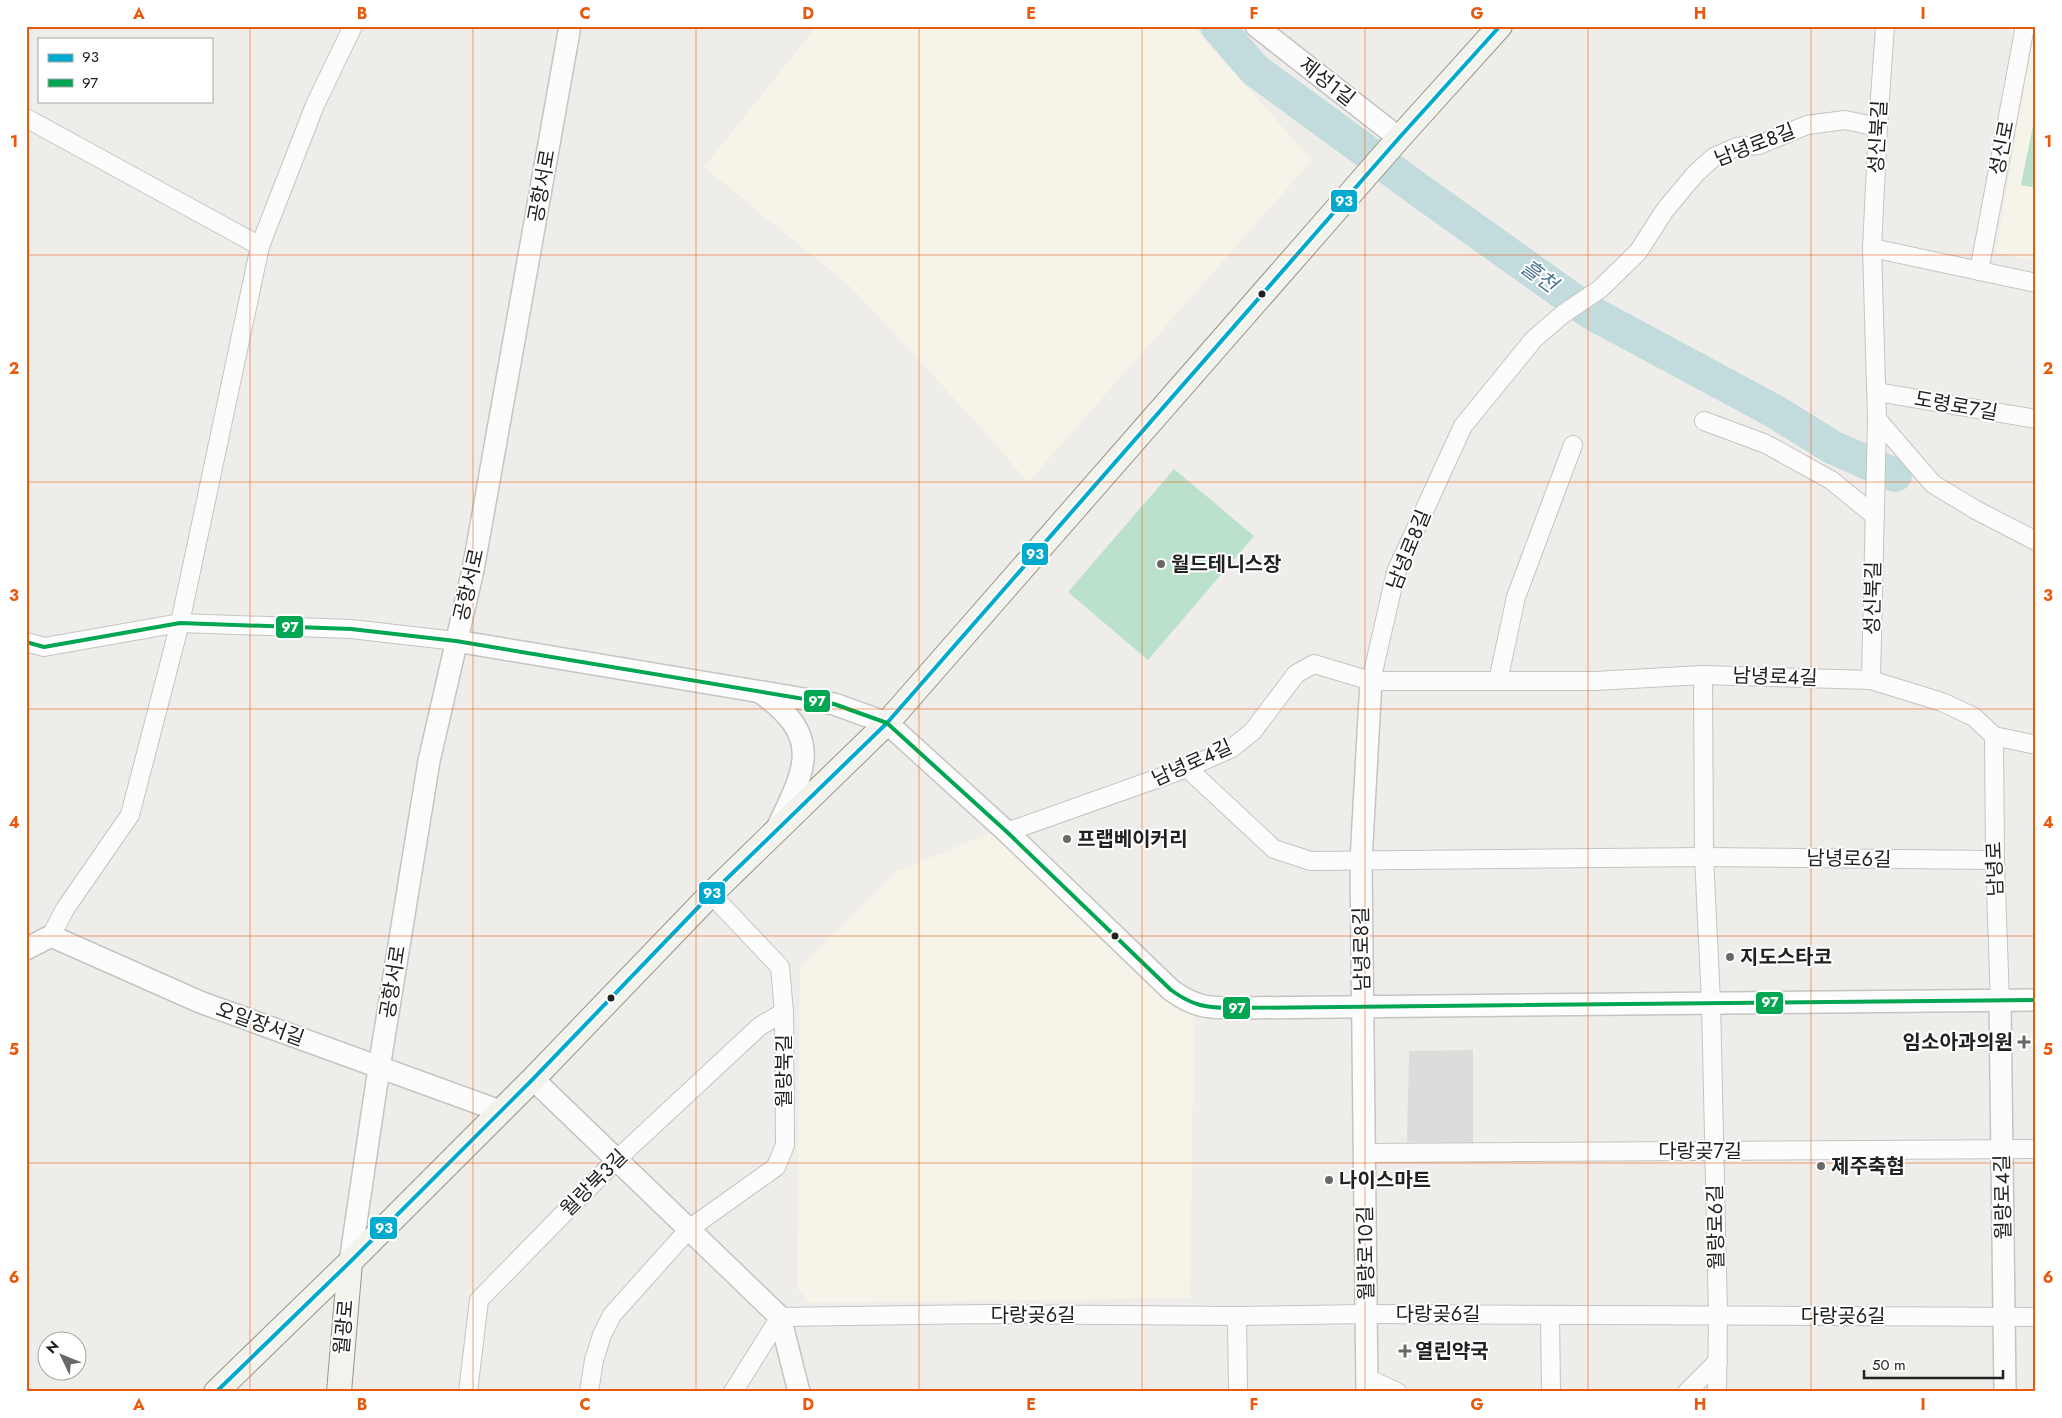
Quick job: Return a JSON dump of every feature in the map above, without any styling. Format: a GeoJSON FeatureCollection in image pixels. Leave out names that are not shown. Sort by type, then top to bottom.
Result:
{"type":"FeatureCollection","features":[{"type":"Feature","properties":{"kind":"main road"},"geometry":{"type":"LineString","coordinates":[[216,1392],[350,1262],[533,1079],[711,894],[887,723],[1399,138],[1500,26]]}},
{"type":"Feature","properties":{"kind":"main road","name":"월광로"},"geometry":{"type":"LineString","coordinates":[[338,1392],[350,1262]]}},
{"type":"Feature","properties":{"kind":"street"},"geometry":{"type":"LineString","coordinates":[[26,949],[51,936],[65,909],[130,815],[180,623],[260,246],[315,104],[353,26]]}},
{"type":"Feature","properties":{"kind":"street","name":"공항서로"},"geometry":{"type":"LineString","coordinates":[[350,1262],[379,1068],[429,761],[473,570],[498,440],[570,26]]}},
{"type":"Feature","properties":{"kind":"street","name":"제성1길"},"geometry":{"type":"LineString","coordinates":[[1256,26],[1399,138]]}},
{"type":"Feature","properties":{"kind":"street","name":"성신북길"},"geometry":{"type":"LineString","coordinates":[[1871,680],[1877,419],[1872,248],[1885,26]]}},
{"type":"Feature","properties":{"kind":"street","name":"성신로"},"geometry":{"type":"LineString","coordinates":[[1978,271],[2025,26]]}},
{"type":"Feature","properties":{"kind":"street"},"geometry":{"type":"LineString","coordinates":[[26,118],[260,246]]}},
{"type":"Feature","properties":{"kind":"street","name":"남녕로8길"},"geometry":{"type":"LineString","coordinates":[[1363,1008],[1361,861],[1371,681],[1396,572],[1463,426],[1534,338],[1563,314],[1600,289],[1638,252],[1666,210],[1696,173],[1714,157],[1737,147],[1759,145],[1806,125],[1845,120],[1878,127]]}},
{"type":"Feature","properties":{"kind":"street"},"geometry":{"type":"LineString","coordinates":[[1872,248],[2036,283]]}},
{"type":"Feature","properties":{"kind":"street","name":"도령로7길"},"geometry":{"type":"LineString","coordinates":[[1877,392],[2036,419]]}},
{"type":"Feature","properties":{"kind":"street"},"geometry":{"type":"LineString","coordinates":[[1877,419],[1933,484],[1976,510],[2036,540]]}},
{"type":"Feature","properties":{"kind":"street"},"geometry":{"type":"LineString","coordinates":[[1704,421],[1766,444],[1831,480],[1875,516]]}},
{"type":"Feature","properties":{"kind":"street"},"geometry":{"type":"LineString","coordinates":[[1498,681],[1516,597],[1573,445]]}},
{"type":"Feature","properties":{"kind":"street"},"geometry":{"type":"LineString","coordinates":[[26,642],[44,647],[180,623],[351,629],[456,641],[834,704],[887,723],[1007,832],[1171,990],[1186,1001],[1197,1006],[1213,1008],[1363,1008],[1711,1002],[2000,1002],[2036,1000]]}},
{"type":"Feature","properties":{"kind":"street","name":"남녕로4길"},"geometry":{"type":"LineString","coordinates":[[1007,832],[1187,768],[1232,748],[1253,732],[1296,674],[1314,664],[1371,681],[1595,681],[1703,675],[1871,680],[1942,702],[1974,716],[1994,736]]}},
{"type":"Feature","properties":{"kind":"street"},"geometry":{"type":"LineString","coordinates":[[1703,675],[1704,857],[1711,1002]]}},
{"type":"Feature","properties":{"kind":"street"},"geometry":{"type":"LineString","coordinates":[[758,692],[785,713],[802,738],[804,749],[803,763],[797,781],[775,832]]}},
{"type":"Feature","properties":{"kind":"street"},"geometry":{"type":"LineString","coordinates":[[1994,736],[2036,745]]}},
{"type":"Feature","properties":{"kind":"street","name":"남녕로"},"geometry":{"type":"LineString","coordinates":[[1994,736],[1995,860],[2000,1002]]}},
{"type":"Feature","properties":{"kind":"street"},"geometry":{"type":"LineString","coordinates":[[1187,768],[1274,849],[1311,861],[1361,861]]}},
{"type":"Feature","properties":{"kind":"street","name":"남녕로6길"},"geometry":{"type":"LineString","coordinates":[[1361,861],[1704,857],[1995,860]]}},
{"type":"Feature","properties":{"kind":"street","name":"월랑북길"},"geometry":{"type":"LineString","coordinates":[[589,1392],[594,1360],[602,1334],[612,1316],[689,1229],[776,1167],[785,1145],[784,1012],[780,967],[711,894]]}},
{"type":"Feature","properties":{"kind":"street","name":"오일장서길"},"geometry":{"type":"LineString","coordinates":[[51,936],[200,1002],[500,1111]]}},
{"type":"Feature","properties":{"kind":"street","name":"월랑로6길"},"geometry":{"type":"LineString","coordinates":[[1711,1002],[1718,1315],[1717,1392]]}},
{"type":"Feature","properties":{"kind":"street","name":"월랑로4길"},"geometry":{"type":"LineString","coordinates":[[2000,1002],[2005,1392]]}},
{"type":"Feature","properties":{"kind":"street","name":"월랑로10길"},"geometry":{"type":"LineString","coordinates":[[1363,1008],[1367,1385],[1397,1392]]}},
{"type":"Feature","properties":{"kind":"street","name":"월랑북3길"},"geometry":{"type":"LineString","coordinates":[[468,1392],[479,1300],[616,1160],[760,1026],[784,1012]]}},
{"type":"Feature","properties":{"kind":"street"},"geometry":{"type":"LineString","coordinates":[[533,1079],[780,1317],[798,1392]]}},
{"type":"Feature","properties":{"kind":"street","name":"다랑곶7길"},"geometry":{"type":"LineString","coordinates":[[1364,1153],[2036,1149]]}},
{"type":"Feature","properties":{"kind":"street","name":"다랑곶6길"},"geometry":{"type":"LineString","coordinates":[[780,1317],[986,1314],[1237,1316],[1366,1314],[2036,1317]]}},
{"type":"Feature","properties":{"kind":"street"},"geometry":{"type":"LineString","coordinates":[[1550,1315],[1551,1392]]}},
{"type":"Feature","properties":{"kind":"street"},"geometry":{"type":"LineString","coordinates":[[1237,1316],[1238,1392]]}},
{"type":"Feature","properties":{"kind":"street"},"geometry":{"type":"LineString","coordinates":[[733,1392],[780,1317]]}},
{"type":"Feature","properties":{"kind":"street"},"geometry":{"type":"LineString","coordinates":[[1687,1392],[1718,1361]]}},
{"type":"Feature","properties":{"kind":"shaded area"},"geometry":{"type":"Polygon","coordinates":[[[817,26],[1192,26],[1312,160],[1028,482],[976,422],[852,288],[704,167],[817,26]]]}},
{"type":"Feature","properties":{"kind":"shaded area"},"geometry":{"type":"Polygon","coordinates":[[[2036,26],[2036,261],[1996,252],[2036,26]]]}},
{"type":"Feature","properties":{"kind":"shaded area"},"geometry":{"type":"Polygon","coordinates":[[[1009,825],[1194,1001],[1190,1298],[811,1303],[797,1288],[800,967],[896,872],[1009,825]]]}},
{"type":"Feature","properties":{"kind":"shaded area"},"geometry":{"type":"Polygon","coordinates":[[[1473,1050],[1473,1143],[1407,1142],[1409,1051],[1473,1050]]]}},
{"type":"Feature","properties":{"kind":"green space"},"geometry":{"type":"Polygon","coordinates":[[[2036,111],[2036,188],[2021,185],[2036,111]]]}},
{"type":"Feature","properties":{"kind":"green space","name":"월드테니스장"},"geometry":{"type":"Polygon","coordinates":[[[1174,469],[1254,536],[1148,660],[1068,592],[1174,469]]]}},
{"type":"Feature","properties":{"kind":"waterway","name":"흘천"},"geometry":{"type":"LineString","coordinates":[[1217,26],[1255,70],[1590,312],[1774,411],[1832,447],[1895,475]]}},
{"type":"Feature","properties":{"kind":"transit line","name":"93"},"geometry":{"type":"LineString","coordinates":[[216,1392],[350,1262],[533,1079],[711,894],[887,723],[1399,138],[1500,26]]}},
{"type":"Feature","properties":{"kind":"transit line","name":"97"},"geometry":{"type":"LineString","coordinates":[[26,642],[44,647],[180,623],[351,629],[456,641],[834,704],[887,723],[1007,832],[1171,990],[1186,1000],[1207,1007],[2036,1000]]}},
{"type":"Feature","properties":{"kind":"place","name":"월드테니스장"},"geometry":{"type":"Point","coordinates":[1161,564]}},
{"type":"Feature","properties":{"kind":"place","name":"프랩베이커리"},"geometry":{"type":"Point","coordinates":[1067,839]}},
{"type":"Feature","properties":{"kind":"place","name":"지도스타코"},"geometry":{"type":"Point","coordinates":[1730,957]}},
{"type":"Feature","properties":{"kind":"place","name":"임소아과의원"},"geometry":{"type":"Point","coordinates":[2024,1042]}},
{"type":"Feature","properties":{"kind":"place","name":"제주축협"},"geometry":{"type":"Point","coordinates":[1821,1166]}},
{"type":"Feature","properties":{"kind":"place","name":"나이스마트"},"geometry":{"type":"Point","coordinates":[1329,1180]}},
{"type":"Feature","properties":{"kind":"place","name":"열린약국"},"geometry":{"type":"Point","coordinates":[1405,1351]}}]}
